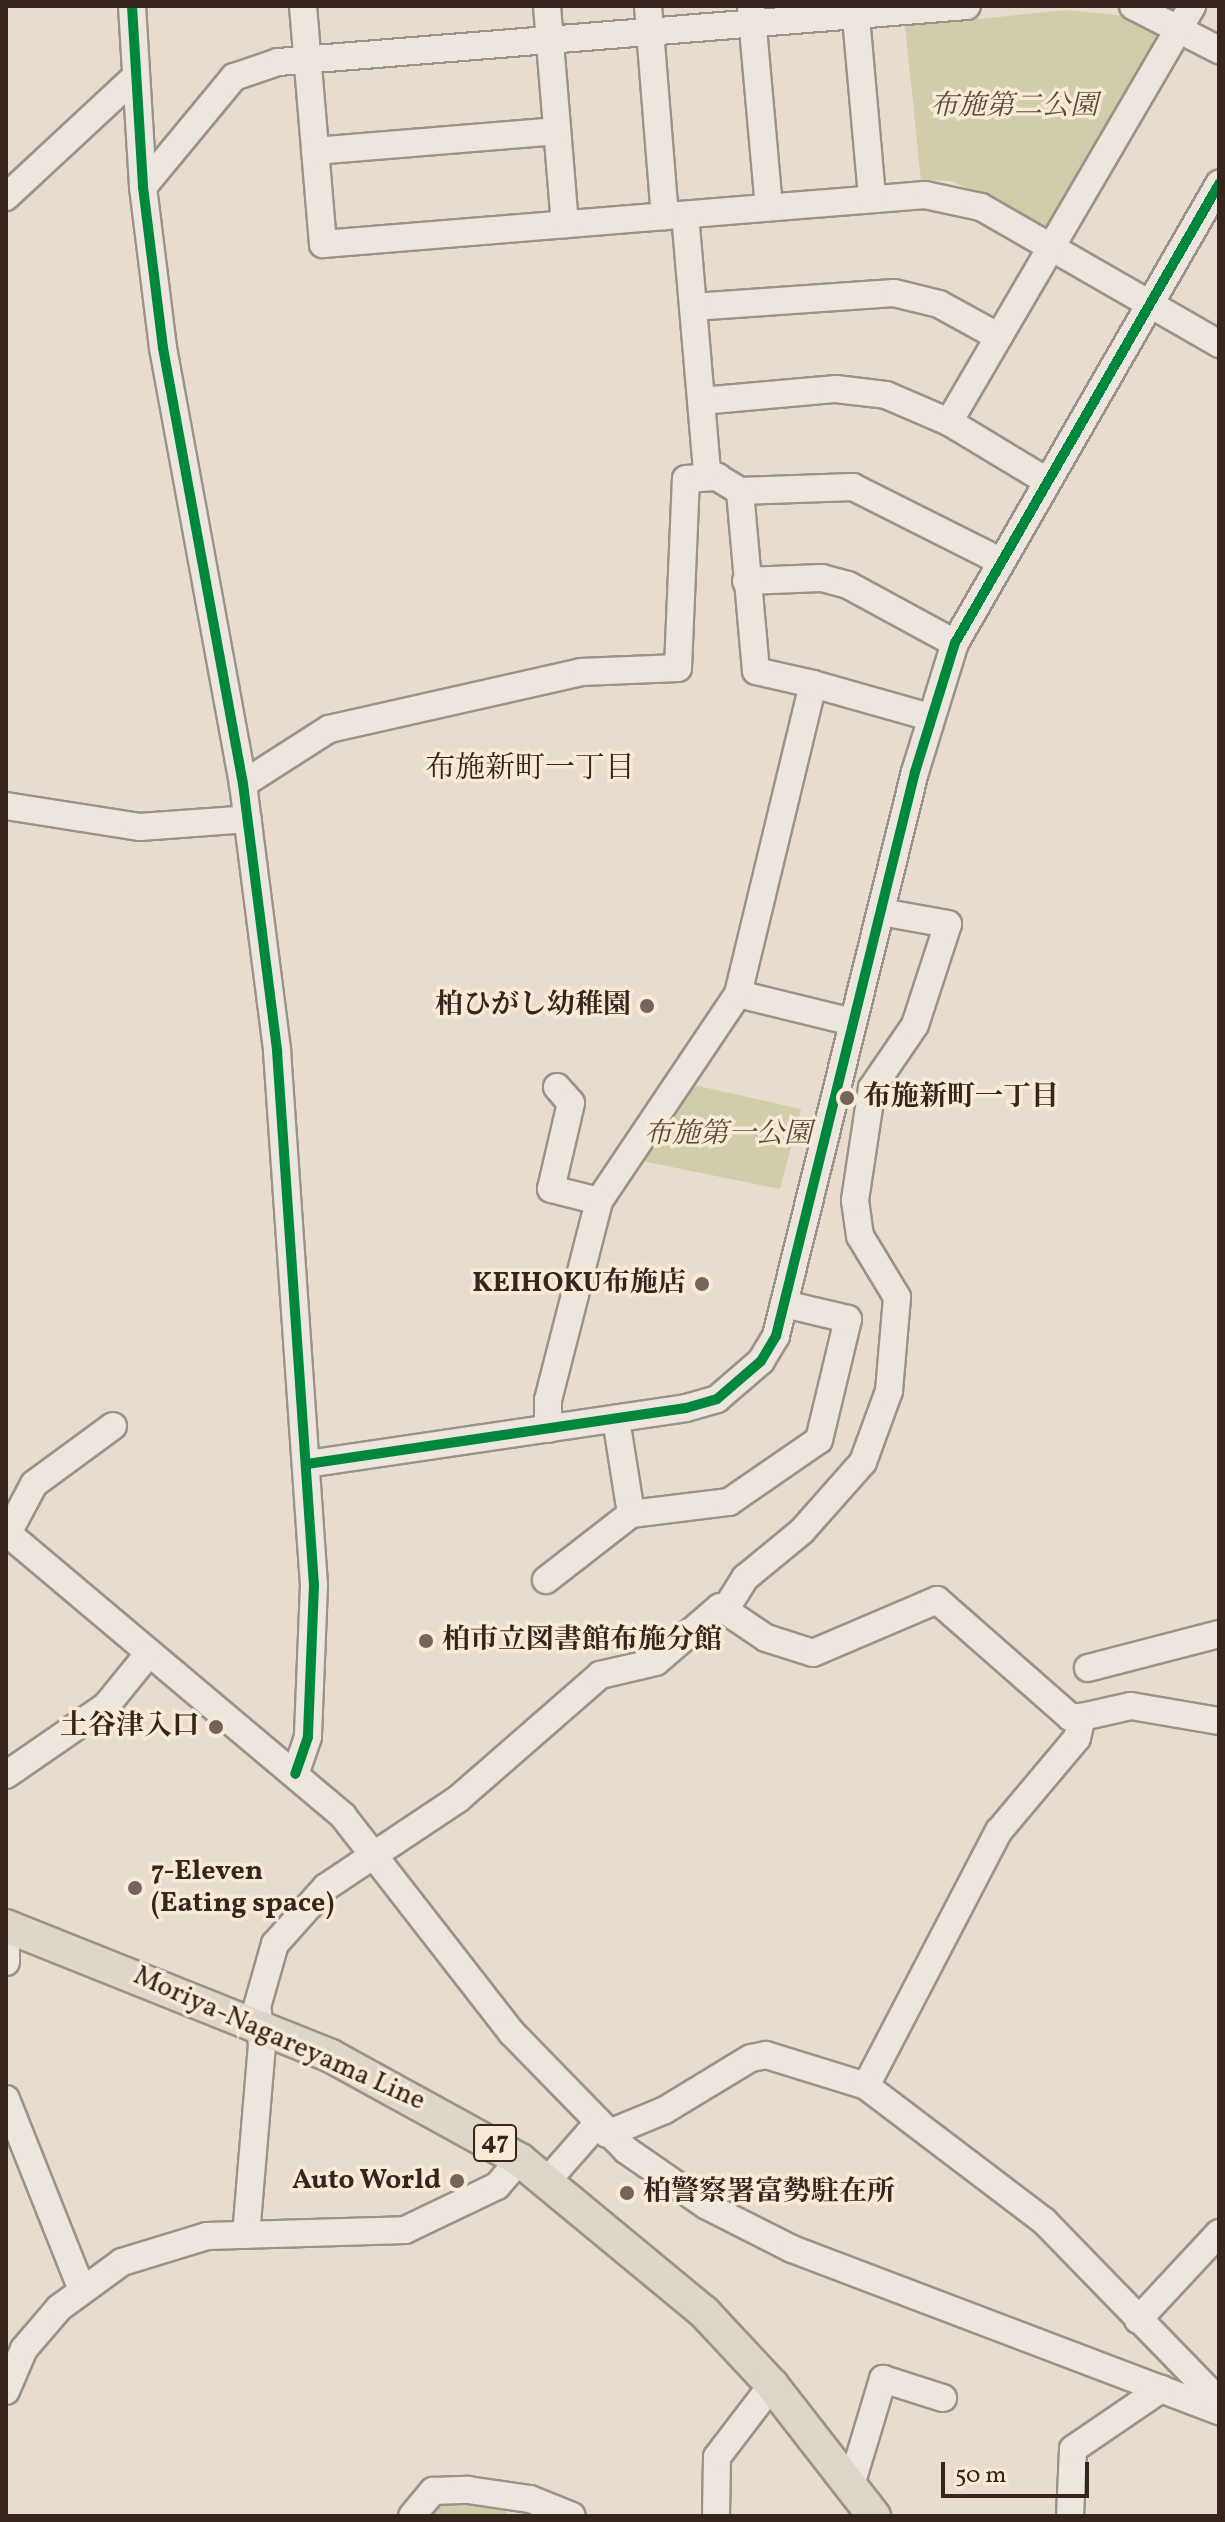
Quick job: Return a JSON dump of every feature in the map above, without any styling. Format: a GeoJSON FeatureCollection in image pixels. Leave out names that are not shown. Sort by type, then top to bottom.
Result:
{"type":"FeatureCollection","features":[{"type":"Feature","properties":{"kind":"main road","name":"Moriya-Nagareyama Line"},"geometry":{"type":"LineString","coordinates":[[6,1926],[260,2025],[434,2107],[520,2160],[665,2277],[772,2385],[874,2516]]}},
{"type":"Feature","properties":{"kind":"street"},"geometry":{"type":"LineString","coordinates":[[132,6],[143,187],[163,348],[243,784],[277,1051],[307,1464],[314,1635],[308,1737],[295,1774]]}},
{"type":"Feature","properties":{"kind":"street"},"geometry":{"type":"LineString","coordinates":[[303,6],[323,244],[675,216],[872,196],[955,199],[1051,247],[1219,344]]}},
{"type":"Feature","properties":{"kind":"street"},"geometry":{"type":"LineString","coordinates":[[547,6],[565,224]]}},
{"type":"Feature","properties":{"kind":"street"},"geometry":{"type":"LineString","coordinates":[[143,187],[234,77],[307,59],[549,40],[649,19],[967,6]]}},
{"type":"Feature","properties":{"kind":"street"},"geometry":{"type":"LineString","coordinates":[[1133,6],[1186,16],[1219,50]]}},
{"type":"Feature","properties":{"kind":"street"},"geometry":{"type":"LineString","coordinates":[[855,10],[872,196]]}},
{"type":"Feature","properties":{"kind":"street"},"geometry":{"type":"LineString","coordinates":[[752,15],[769,207]]}},
{"type":"Feature","properties":{"kind":"street"},"geometry":{"type":"LineString","coordinates":[[949,422],[1186,16]]}},
{"type":"Feature","properties":{"kind":"street"},"geometry":{"type":"LineString","coordinates":[[649,19],[675,216],[693,307],[707,471],[740,491],[853,487],[1000,561]]}},
{"type":"Feature","properties":{"kind":"street"},"geometry":{"type":"LineString","coordinates":[[6,197],[134,78]]}},
{"type":"Feature","properties":{"kind":"street"},"geometry":{"type":"LineString","coordinates":[[315,151],[557,131]]}},
{"type":"Feature","properties":{"kind":"street"},"geometry":{"type":"LineString","coordinates":[[307,1464],[686,1408],[741,1383],[776,1336],[930,717],[955,643],[1045,480],[1219,184]]}},
{"type":"Feature","properties":{"kind":"street"},"geometry":{"type":"LineString","coordinates":[[693,307],[894,293],[939,304],[999,337]]}},
{"type":"Feature","properties":{"kind":"street"},"geometry":{"type":"LineString","coordinates":[[701,401],[858,390],[916,404],[1045,480]]}},
{"type":"Feature","properties":{"kind":"street"},"geometry":{"type":"LineString","coordinates":[[243,784],[329,729],[581,672],[678,668],[686,479],[718,477]]}},
{"type":"Feature","properties":{"kind":"street"},"geometry":{"type":"LineString","coordinates":[[740,491],[756,671],[930,717]]}},
{"type":"Feature","properties":{"kind":"street"},"geometry":{"type":"LineString","coordinates":[[746,581],[822,578],[848,585],[955,643]]}},
{"type":"Feature","properties":{"kind":"street"},"geometry":{"type":"LineString","coordinates":[[548,1429],[548,1400],[599,1201],[738,994],[813,684]]}},
{"type":"Feature","properties":{"kind":"street"},"geometry":{"type":"LineString","coordinates":[[6,806],[140,827],[248,819]]}},
{"type":"Feature","properties":{"kind":"street"},"geometry":{"type":"LineString","coordinates":[[725,1610],[745,1578],[802,1531],[863,1462],[889,1391],[897,1297],[860,1236],[855,1200],[872,1088],[915,1025],[948,924],[881,912]]}},
{"type":"Feature","properties":{"kind":"street"},"geometry":{"type":"LineString","coordinates":[[738,994],[853,1022]]}},
{"type":"Feature","properties":{"kind":"street"},"geometry":{"type":"LineString","coordinates":[[557,1087],[571,1103],[551,1189],[599,1201]]}},
{"type":"Feature","properties":{"kind":"street"},"geometry":{"type":"LineString","coordinates":[[546,1580],[631,1514],[729,1502],[819,1440],[848,1319],[784,1304]]}},
{"type":"Feature","properties":{"kind":"street"},"geometry":{"type":"LineString","coordinates":[[616,1419],[631,1514]]}},
{"type":"Feature","properties":{"kind":"street"},"geometry":{"type":"LineString","coordinates":[[113,1426],[34,1484],[7,1532],[295,1774],[376,1857],[512,2033],[602,2129],[707,2206],[792,2249],[1219,2411]]}},
{"type":"Feature","properties":{"kind":"street"},"geometry":{"type":"LineString","coordinates":[[246,2235],[260,2025],[257,2007],[275,1944],[326,1887],[376,1857],[458,1799],[600,1675],[656,1662],[720,1607],[766,1638],[813,1653],[937,1600],[1070,1717],[1131,1706],[1219,1721]]}},
{"type":"Feature","properties":{"kind":"street"},"geometry":{"type":"LineString","coordinates":[[1088,1668],[1219,1634]]}},
{"type":"Feature","properties":{"kind":"street"},"geometry":{"type":"LineString","coordinates":[[6,1775],[106,1706],[149,1653]]}},
{"type":"Feature","properties":{"kind":"street"},"geometry":{"type":"LineString","coordinates":[[866,2086],[999,1831],[1077,1738],[1082,1717]]}},
{"type":"Feature","properties":{"kind":"street"},"geometry":{"type":"LineString","coordinates":[[6,1938],[6,1962]]}},
{"type":"Feature","properties":{"kind":"street"},"geometry":{"type":"LineString","coordinates":[[548,2180],[602,2129],[665,2110],[751,2058],[766,2055],[866,2086],[1044,2221],[1219,2401]]}},
{"type":"Feature","properties":{"kind":"street"},"geometry":{"type":"LineString","coordinates":[[6,2099],[81,2287]]}},
{"type":"Feature","properties":{"kind":"street"},"geometry":{"type":"LineString","coordinates":[[6,2391],[24,2349],[81,2287],[135,2258],[207,2236],[405,2230],[497,2186],[520,2160]]}},
{"type":"Feature","properties":{"kind":"street"},"geometry":{"type":"LineString","coordinates":[[1138,2320],[1219,2233]]}},
{"type":"Feature","properties":{"kind":"street"},"geometry":{"type":"LineString","coordinates":[[851,2485],[883,2379],[943,2398]]}},
{"type":"Feature","properties":{"kind":"street"},"geometry":{"type":"LineString","coordinates":[[716,2516],[717,2457],[772,2385]]}},
{"type":"Feature","properties":{"kind":"street"},"geometry":{"type":"LineString","coordinates":[[1070,2516],[1073,2449],[1161,2389]]}},
{"type":"Feature","properties":{"kind":"street"},"geometry":{"type":"LineString","coordinates":[[412,2516],[433,2491],[468,2490],[530,2499],[572,2516]]}},
{"type":"Feature","properties":{"kind":"green space","name":"布施第二公園"},"geometry":{"type":"Polygon","coordinates":[[[1068,10],[1135,17],[1160,28],[1160,40],[1053,224],[1043,227],[952,181],[921,180],[905,26],[1068,10]]]}},
{"type":"Feature","properties":{"kind":"green space","name":"布施第一公園"},"geometry":{"type":"Polygon","coordinates":[[[694,1085],[801,1109],[780,1189],[642,1161],[694,1085]]]}},
{"type":"Feature","properties":{"kind":"green space"},"geometry":{"type":"Polygon","coordinates":[[[480,2500],[507,2510],[506,2516],[425,2516],[436,2503],[480,2500]]]}},
{"type":"Feature","properties":{"kind":"cycle path"},"geometry":{"type":"LineString","coordinates":[[132,6],[143,187],[163,348],[243,784],[277,1051],[314,1585],[308,1737],[295,1774]]}},
{"type":"Feature","properties":{"kind":"cycle path"},"geometry":{"type":"LineString","coordinates":[[307,1464],[686,1408],[717,1399],[761,1361],[776,1336],[915,772],[955,643],[1219,184]]}},
{"type":"Feature","properties":{"kind":"place","name":"柏ひがし幼稚園"},"geometry":{"type":"Point","coordinates":[647,1006]}},
{"type":"Feature","properties":{"kind":"place","name":"布施新町一丁目"},"geometry":{"type":"Point","coordinates":[847,1098]}},
{"type":"Feature","properties":{"kind":"place","name":"KEIHOKU布施店"},"geometry":{"type":"Point","coordinates":[702,1284]}},
{"type":"Feature","properties":{"kind":"place","name":"柏市立図書館布施分館"},"geometry":{"type":"Point","coordinates":[426,1641]}},
{"type":"Feature","properties":{"kind":"place","name":"土谷津入口"},"geometry":{"type":"Point","coordinates":[216,1727]}},
{"type":"Feature","properties":{"kind":"place","name":"7-Eleven (Eating space)"},"geometry":{"type":"Point","coordinates":[135,1888]}},
{"type":"Feature","properties":{"kind":"place","name":"Auto World"},"geometry":{"type":"Point","coordinates":[457,2181]}},
{"type":"Feature","properties":{"kind":"place","name":"柏警察署富勢駐在所"},"geometry":{"type":"Point","coordinates":[627,2193]}},
{"type":"Feature","properties":{"kind":"district","name":"布施新町一丁目"},"geometry":{"type":"Point","coordinates":[530,769]}}]}
